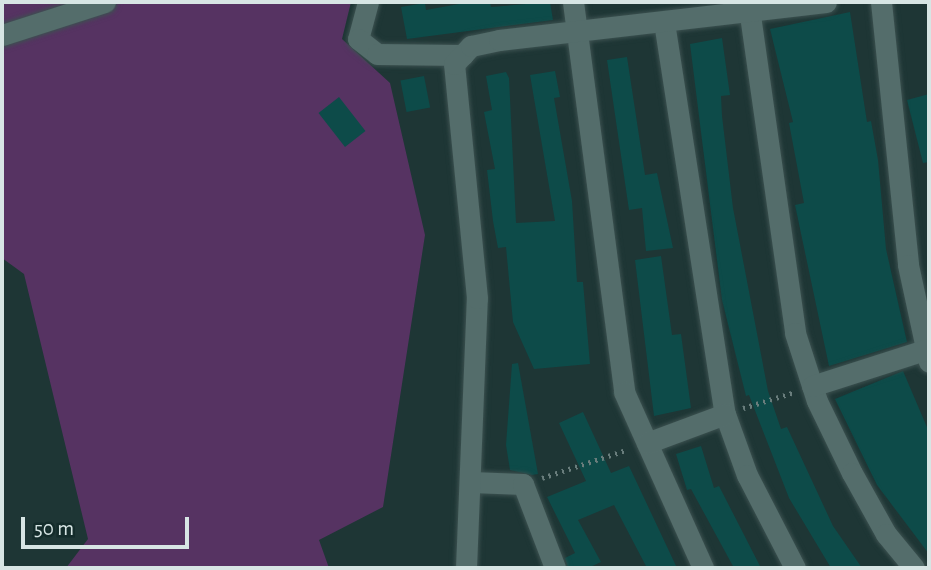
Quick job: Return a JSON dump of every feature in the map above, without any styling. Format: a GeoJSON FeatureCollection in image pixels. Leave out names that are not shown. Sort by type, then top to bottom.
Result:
{"type":"FeatureCollection","features":[{"type":"Feature","properties":{"kind":"street"},"geometry":{"type":"LineString","coordinates":[[2,35],[105,2]]}},
{"type":"Feature","properties":{"kind":"street"},"geometry":{"type":"LineString","coordinates":[[368,2],[358,38],[377,54],[463,55]]}},
{"type":"Feature","properties":{"kind":"street"},"geometry":{"type":"LineString","coordinates":[[573,2],[624,392],[704,568]]}},
{"type":"Feature","properties":{"kind":"street"},"geometry":{"type":"LineString","coordinates":[[466,568],[477,298],[454,64],[471,46],[499,40],[663,22],[749,8],[826,2]]}},
{"type":"Feature","properties":{"kind":"street"},"geometry":{"type":"LineString","coordinates":[[812,386],[927,356],[908,265],[881,2]]}},
{"type":"Feature","properties":{"kind":"street"},"geometry":{"type":"LineString","coordinates":[[749,8],[795,334],[812,386],[852,474],[886,534],[914,568]]}},
{"type":"Feature","properties":{"kind":"street"},"geometry":{"type":"LineString","coordinates":[[663,22],[725,414],[747,475],[795,568]]}},
{"type":"Feature","properties":{"kind":"street"},"geometry":{"type":"LineString","coordinates":[[647,443],[725,414]]}},
{"type":"Feature","properties":{"kind":"street"},"geometry":{"type":"LineString","coordinates":[[471,482],[523,484],[555,568]]}},
{"type":"Feature","properties":{"kind":"path"},"geometry":{"type":"LineString","coordinates":[[725,414],[812,386]]}},
{"type":"Feature","properties":{"kind":"path"},"geometry":{"type":"LineString","coordinates":[[523,484],[647,443]]}},
{"type":"Feature","properties":{"kind":"shaded area"},"geometry":{"type":"Polygon","coordinates":[[[2,2],[351,2],[342,39],[390,83],[425,235],[383,507],[319,540],[329,568],[66,568],[88,539],[24,274],[2,258],[2,2]]]}},
{"type":"Feature","properties":{"kind":"building"},"geometry":{"type":"Polygon","coordinates":[[[470,2],[490,2],[491,7],[550,2],[553,20],[407,39],[401,7],[425,3],[426,10],[470,2]]]}},
{"type":"Feature","properties":{"kind":"building"},"geometry":{"type":"Polygon","coordinates":[[[850,12],[867,122],[871,121],[878,160],[886,249],[907,342],[829,366],[795,205],[804,203],[789,123],[793,122],[770,29],[850,12]]]}},
{"type":"Feature","properties":{"kind":"building"},"geometry":{"type":"Polygon","coordinates":[[[722,38],[730,95],[721,96],[722,116],[733,208],[768,391],[781,429],[787,427],[833,526],[862,568],[831,568],[789,498],[749,395],[746,396],[722,300],[690,44],[722,38]]]}},
{"type":"Feature","properties":{"kind":"building"},"geometry":{"type":"Polygon","coordinates":[[[627,57],[645,175],[657,173],[673,248],[646,251],[642,208],[629,210],[607,60],[627,57]]]}},
{"type":"Feature","properties":{"kind":"building"},"geometry":{"type":"Polygon","coordinates":[[[555,71],[560,97],[554,98],[572,201],[577,282],[583,282],[590,364],[534,369],[513,322],[506,247],[498,248],[493,221],[487,170],[495,169],[484,112],[492,110],[486,76],[506,72],[509,78],[516,223],[555,221],[530,75],[555,71]]]}},
{"type":"Feature","properties":{"kind":"building"},"geometry":{"type":"Polygon","coordinates":[[[424,76],[430,107],[407,112],[400,81],[424,76]]]}},
{"type":"Feature","properties":{"kind":"building"},"geometry":{"type":"Polygon","coordinates":[[[929,94],[929,162],[923,163],[907,100],[929,94]]]}},
{"type":"Feature","properties":{"kind":"building"},"geometry":{"type":"Polygon","coordinates":[[[339,97],[365,131],[345,147],[319,113],[339,97]]]}},
{"type":"Feature","properties":{"kind":"building"},"geometry":{"type":"Polygon","coordinates":[[[661,256],[672,335],[681,334],[691,408],[654,416],[635,260],[661,256]]]}},
{"type":"Feature","properties":{"kind":"building"},"geometry":{"type":"Polygon","coordinates":[[[518,363],[538,474],[532,475],[510,470],[506,445],[512,364],[518,363]]]}},
{"type":"Feature","properties":{"kind":"building"},"geometry":{"type":"Polygon","coordinates":[[[903,371],[929,432],[929,554],[877,485],[835,399],[903,371]]]}},
{"type":"Feature","properties":{"kind":"building"},"geometry":{"type":"Polygon","coordinates":[[[583,412],[611,473],[629,466],[677,568],[647,568],[614,505],[578,520],[601,562],[588,568],[568,568],[565,558],[575,553],[547,497],[586,481],[559,423],[583,412]]]}},
{"type":"Feature","properties":{"kind":"building"},"geometry":{"type":"Polygon","coordinates":[[[701,446],[714,488],[719,486],[761,568],[734,568],[691,489],[687,490],[676,454],[701,446]]]}}]}
